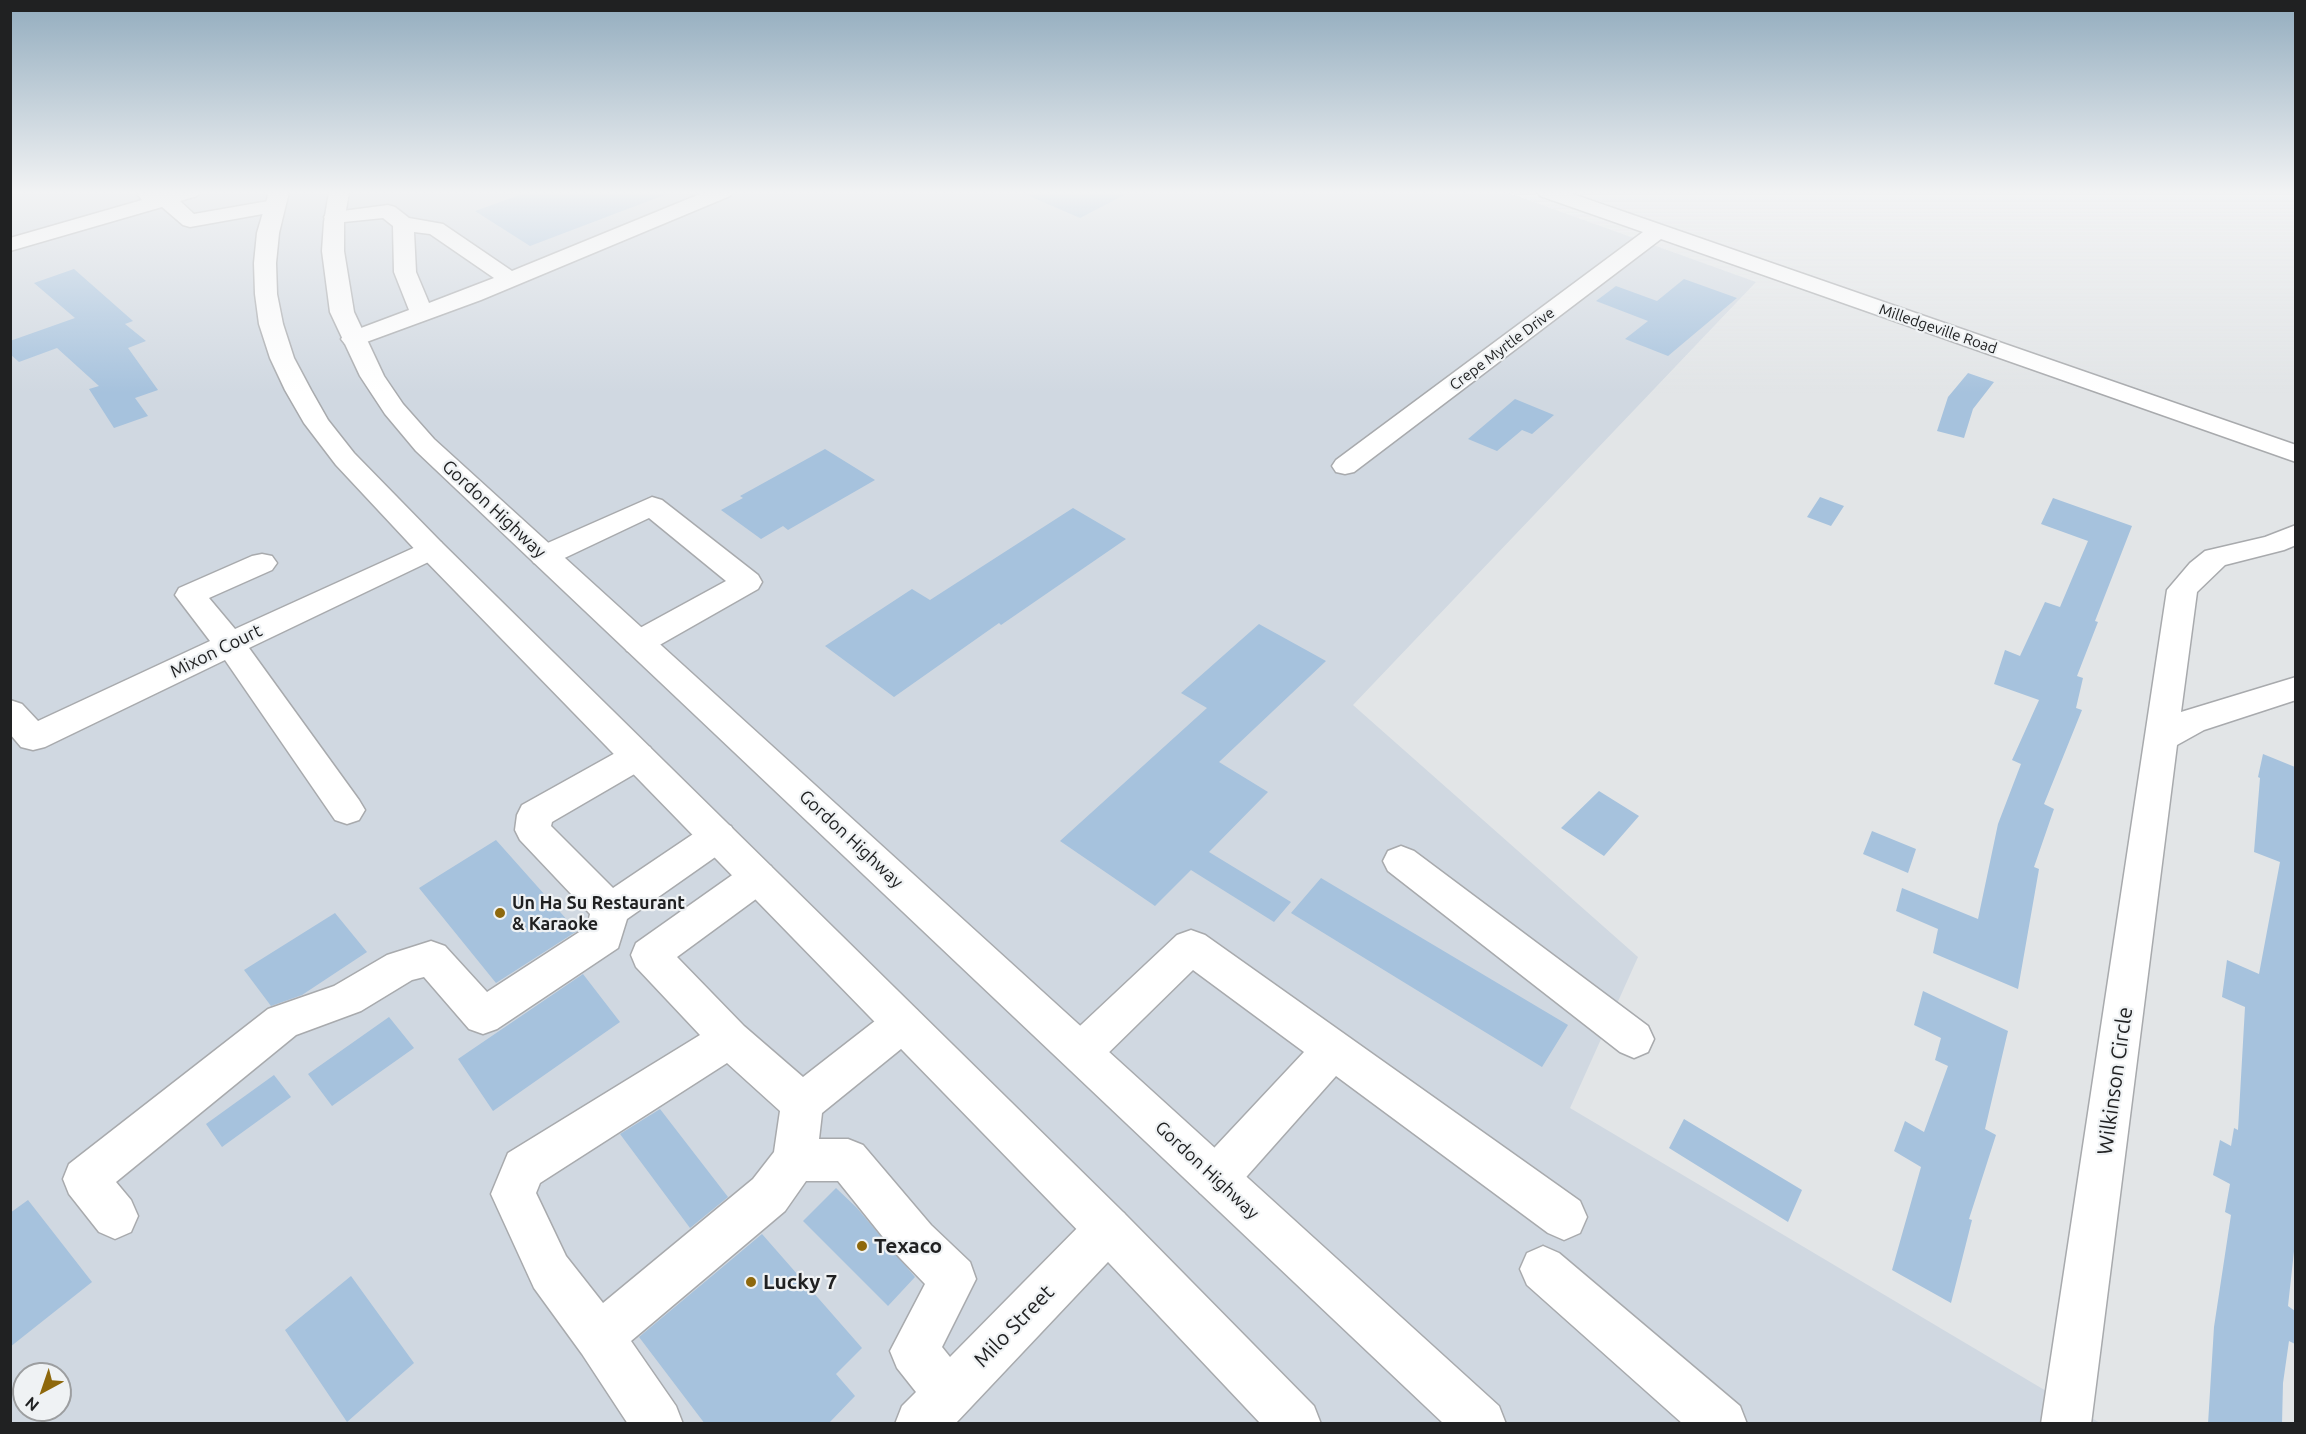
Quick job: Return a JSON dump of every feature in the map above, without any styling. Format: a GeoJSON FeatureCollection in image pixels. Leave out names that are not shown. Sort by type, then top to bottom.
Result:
{"type":"FeatureCollection","features":[{"type":"Feature","properties":{"kind":"main road"},"geometry":{"type":"LineString","coordinates":[[265,259],[266,294],[271,324],[282,358],[297,390],[317,423],[338,450],[431,549],[1108,1229],[1296,1424]]}},
{"type":"Feature","properties":{"kind":"main road","name":"Gordon Highway"},"geometry":{"type":"LineString","coordinates":[[334,259],[342,312],[353,339],[372,376],[394,409],[425,444],[1481,1424]]}},
{"type":"Feature","properties":{"kind":"main road"},"geometry":{"type":"LineString","coordinates":[[404,259],[405,272],[422,314]]}},
{"type":"Feature","properties":{"kind":"main road"},"geometry":{"type":"LineString","coordinates":[[480,259],[509,279]]}},
{"type":"Feature","properties":{"kind":"main road"},"geometry":{"type":"LineString","coordinates":[[353,339],[558,259]]}},
{"type":"Feature","properties":{"kind":"main road","name":"Crepe Myrtle Drive"},"geometry":{"type":"LineString","coordinates":[[1345,466],[1622,259]]}},
{"type":"Feature","properties":{"kind":"main road","name":"Milledgeville Road"},"geometry":{"type":"LineString","coordinates":[[1738,259],[2295,454]]}},
{"type":"Feature","properties":{"kind":"main road"},"geometry":{"type":"LineString","coordinates":[[544,556],[652,506],[747,582],[638,643]]}},
{"type":"Feature","properties":{"kind":"main road","name":"Wilkinson Circle"},"geometry":{"type":"LineString","coordinates":[[2066,1424],[2182,590],[2200,570],[2216,558],[2274,544],[2295,534]]}},
{"type":"Feature","properties":{"kind":"main road","name":"Mixon Court"},"geometry":{"type":"LineString","coordinates":[[10,712],[22,746],[431,549]]}},
{"type":"Feature","properties":{"kind":"main road"},"geometry":{"type":"LineString","coordinates":[[262,563],[190,596],[230,644],[347,810]]}},
{"type":"Feature","properties":{"kind":"main road"},"geometry":{"type":"LineString","coordinates":[[2163,738],[2192,721],[2295,688]]}},
{"type":"Feature","properties":{"kind":"main road"},"geometry":{"type":"LineString","coordinates":[[610,910],[533,830],[535,814],[638,756]]}},
{"type":"Feature","properties":{"kind":"main road"},"geometry":{"type":"LineString","coordinates":[[115,1216],[85,1179],[282,1023],[347,999],[401,967],[431,958],[483,1016],[604,936],[610,910],[717,836]]}},
{"type":"Feature","properties":{"kind":"main road"},"geometry":{"type":"LineString","coordinates":[[1401,861],[1634,1039]]}},
{"type":"Feature","properties":{"kind":"main road"},"geometry":{"type":"LineString","coordinates":[[758,877],[650,955],[730,1039],[802,1103]]}},
{"type":"Feature","properties":{"kind":"main road"},"geometry":{"type":"LineString","coordinates":[[1081,1052],[1191,947],[1564,1217]]}},
{"type":"Feature","properties":{"kind":"main road"},"geometry":{"type":"LineString","coordinates":[[599,1336],[769,1195],[795,1160],[802,1103],[903,1023]]}},
{"type":"Feature","properties":{"kind":"main road"},"geometry":{"type":"LineString","coordinates":[[658,1424],[599,1336],[550,1272],[513,1194],[524,1168],[730,1039]]}},
{"type":"Feature","properties":{"kind":"main road"},"geometry":{"type":"LineString","coordinates":[[1216,1178],[1333,1050]]}},
{"type":"Feature","properties":{"kind":"main road"},"geometry":{"type":"LineString","coordinates":[[795,1160],[848,1160],[915,1241],[953,1279],[914,1351],[934,1409]]}},
{"type":"Feature","properties":{"kind":"main road","name":"Milo Street"},"geometry":{"type":"LineString","coordinates":[[934,1409],[1108,1229]]}},
{"type":"Feature","properties":{"kind":"main road"},"geometry":{"type":"LineString","coordinates":[[1543,1269],[1722,1424]]}},
{"type":"Feature","properties":{"kind":"shaded area"},"geometry":{"type":"Polygon","coordinates":[[[10,259],[1692,259],[1756,282],[1353,705],[1638,957],[1570,1108],[2100,1423],[11,1423],[10,259]]]}},
{"type":"Feature","properties":{"kind":"building"},"geometry":{"type":"Polygon","coordinates":[[[74,269],[133,321],[125,324],[146,341],[128,348],[158,390],[135,398],[148,416],[114,428],[89,389],[99,386],[57,348],[19,362],[10,354],[10,341],[75,318],[34,283],[74,269]]]}},
{"type":"Feature","properties":{"kind":"building"},"geometry":{"type":"Polygon","coordinates":[[[1684,279],[1737,298],[1668,356],[1625,339],[1648,321],[1596,301],[1616,286],[1657,301],[1684,279]]]}},
{"type":"Feature","properties":{"kind":"building"},"geometry":{"type":"Polygon","coordinates":[[[1968,373],[1994,382],[1973,409],[1964,438],[1937,431],[1948,397],[1968,373]]]}},
{"type":"Feature","properties":{"kind":"building"},"geometry":{"type":"Polygon","coordinates":[[[1515,399],[1554,415],[1532,434],[1522,430],[1497,451],[1468,439],[1515,399]]]}},
{"type":"Feature","properties":{"kind":"building"},"geometry":{"type":"Polygon","coordinates":[[[825,449],[875,480],[788,530],[783,526],[761,539],[721,510],[743,498],[740,496],[825,449]]]}},
{"type":"Feature","properties":{"kind":"building"},"geometry":{"type":"Polygon","coordinates":[[[1820,497],[1844,506],[1831,526],[1807,517],[1820,497]]]}},
{"type":"Feature","properties":{"kind":"building"},"geometry":{"type":"Polygon","coordinates":[[[2053,498],[2132,526],[2095,621],[2098,622],[2077,676],[2083,678],[2076,708],[2082,710],[2044,804],[2054,809],[2034,867],[2039,869],[2018,989],[1933,953],[1938,929],[1896,911],[1902,888],[1978,919],[1998,824],[2021,764],[2012,760],[2039,700],[1994,684],[2005,650],[2020,656],[2045,602],[2060,607],[2088,541],[2041,524],[2053,498]]]}},
{"type":"Feature","properties":{"kind":"building"},"geometry":{"type":"Polygon","coordinates":[[[1073,508],[1126,539],[1001,625],[999,623],[894,697],[825,646],[912,589],[930,600],[1073,508]]]}},
{"type":"Feature","properties":{"kind":"building"},"geometry":{"type":"Polygon","coordinates":[[[1259,624],[1326,661],[1219,762],[1268,792],[1209,852],[1291,902],[1274,922],[1191,870],[1155,906],[1060,841],[1207,708],[1181,693],[1259,624]]]}},
{"type":"Feature","properties":{"kind":"building"},"geometry":{"type":"Polygon","coordinates":[[[2263,754],[2295,767],[2295,1242],[2288,1306],[2295,1311],[2295,1344],[2289,1341],[2283,1383],[2282,1424],[2208,1424],[2214,1327],[2231,1215],[2225,1212],[2230,1184],[2213,1175],[2220,1140],[2231,1146],[2234,1128],[2238,1130],[2245,1007],[2222,997],[2227,960],[2259,974],[2280,862],[2254,852],[2260,778],[2258,777],[2263,754]]]}},
{"type":"Feature","properties":{"kind":"building"},"geometry":{"type":"Polygon","coordinates":[[[1599,791],[1639,816],[1604,856],[1561,828],[1599,791]]]}},
{"type":"Feature","properties":{"kind":"building"},"geometry":{"type":"Polygon","coordinates":[[[1872,831],[1916,849],[1908,873],[1863,854],[1872,831]]]}},
{"type":"Feature","properties":{"kind":"building","name":"Un Ha Su Restaurant & Karaoke"},"geometry":{"type":"Polygon","coordinates":[[[496,840],[577,931],[496,983],[419,888],[496,840]]]}},
{"type":"Feature","properties":{"kind":"building"},"geometry":{"type":"Polygon","coordinates":[[[1321,878],[1568,1025],[1542,1067],[1291,913],[1321,878]]]}},
{"type":"Feature","properties":{"kind":"building"},"geometry":{"type":"Polygon","coordinates":[[[335,913],[367,952],[302,995],[271,1006],[244,970],[335,913]]]}},
{"type":"Feature","properties":{"kind":"building"},"geometry":{"type":"Polygon","coordinates":[[[583,974],[620,1022],[493,1111],[458,1059],[583,974]]]}},
{"type":"Feature","properties":{"kind":"building"},"geometry":{"type":"Polygon","coordinates":[[[1923,991],[2008,1031],[1985,1129],[1996,1135],[1969,1219],[1972,1220],[1951,1303],[1892,1270],[1921,1167],[1894,1151],[1905,1121],[1924,1132],[1948,1066],[1935,1060],[1941,1038],[1914,1025],[1923,991]]]}},
{"type":"Feature","properties":{"kind":"building"},"geometry":{"type":"Polygon","coordinates":[[[389,1017],[414,1048],[332,1106],[308,1074],[389,1017]]]}},
{"type":"Feature","properties":{"kind":"building"},"geometry":{"type":"Polygon","coordinates":[[[274,1075],[291,1097],[222,1147],[206,1124],[274,1075]]]}},
{"type":"Feature","properties":{"kind":"building"},"geometry":{"type":"Polygon","coordinates":[[[660,1109],[728,1197],[690,1228],[620,1134],[660,1109]]]}},
{"type":"Feature","properties":{"kind":"building"},"geometry":{"type":"Polygon","coordinates":[[[1684,1119],[1802,1190],[1788,1222],[1669,1148],[1684,1119]]]}},
{"type":"Feature","properties":{"kind":"building","name":"Texaco"},"geometry":{"type":"Polygon","coordinates":[[[836,1188],[857,1208],[915,1277],[888,1306],[803,1221],[836,1188]]]}},
{"type":"Feature","properties":{"kind":"building"},"geometry":{"type":"Polygon","coordinates":[[[28,1200],[92,1282],[10,1347],[10,1213],[28,1200]]]}},
{"type":"Feature","properties":{"kind":"building","name":"Lucky 7"},"geometry":{"type":"Polygon","coordinates":[[[762,1234],[862,1348],[836,1374],[855,1396],[828,1424],[705,1424],[639,1337],[762,1234]]]}},
{"type":"Feature","properties":{"kind":"building"},"geometry":{"type":"Polygon","coordinates":[[[351,1276],[414,1363],[347,1422],[285,1330],[351,1276]]]}},
{"type":"Feature","properties":{"kind":"place","name":"Un Ha Su Restaurant & Karaoke"},"geometry":{"type":"Point","coordinates":[500,913]}},
{"type":"Feature","properties":{"kind":"place","name":"Texaco"},"geometry":{"type":"Point","coordinates":[862,1246]}},
{"type":"Feature","properties":{"kind":"place","name":"Lucky 7"},"geometry":{"type":"Point","coordinates":[751,1282]}}]}
